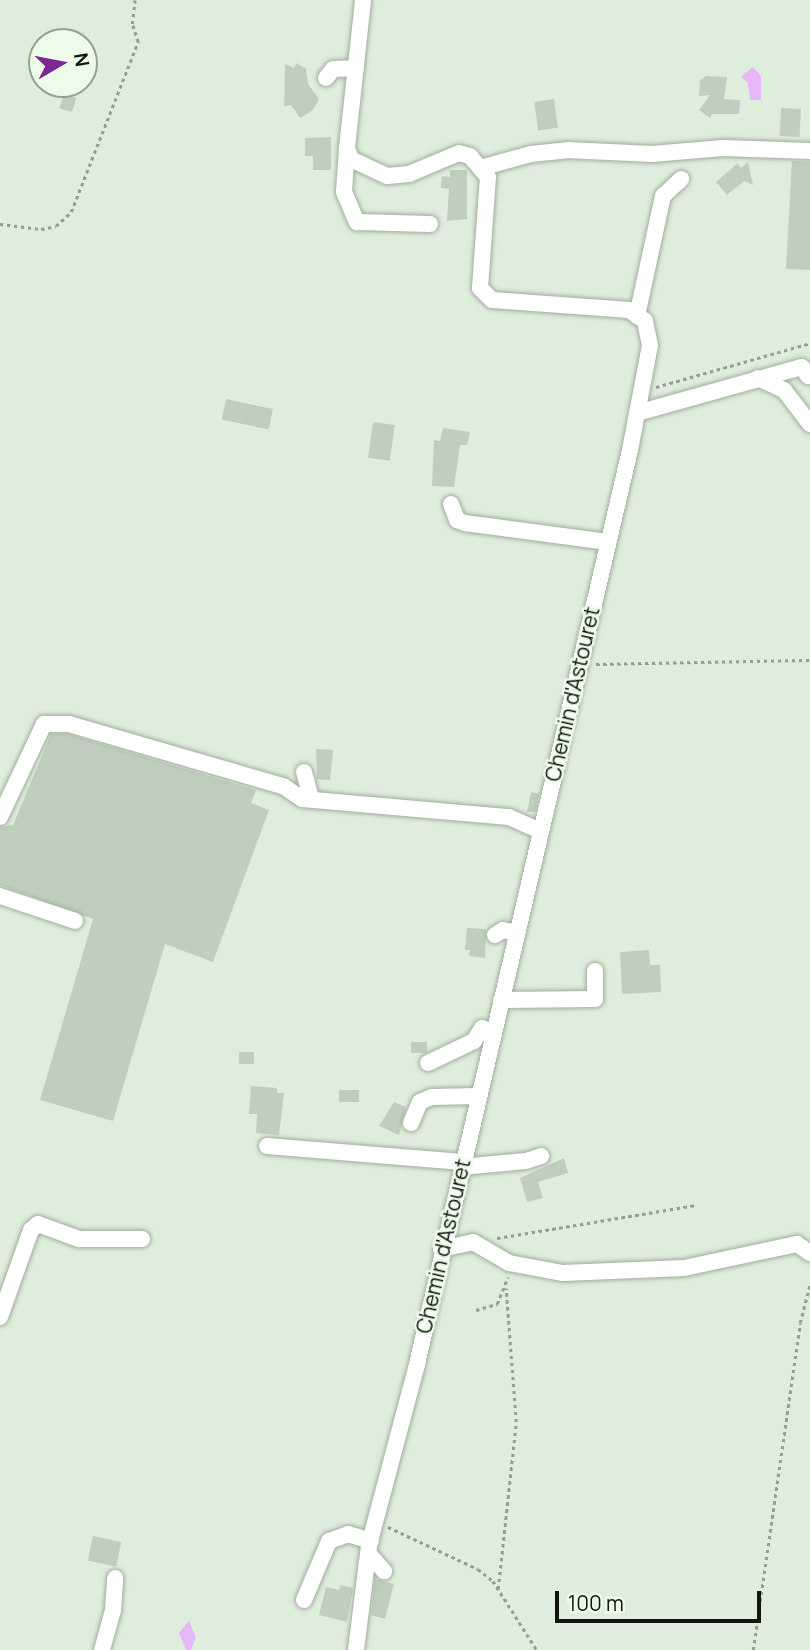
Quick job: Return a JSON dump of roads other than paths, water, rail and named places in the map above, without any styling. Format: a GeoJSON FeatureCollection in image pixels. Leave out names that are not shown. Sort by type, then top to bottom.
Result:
{"type":"FeatureCollection","features":[{"type":"Feature","properties":{"kind":"street"},"geometry":{"type":"LineString","coordinates":[[363,0],[344,192],[357,222],[430,224]]}},
{"type":"Feature","properties":{"kind":"street"},"geometry":{"type":"LineString","coordinates":[[327,78],[333,69],[356,68]]}},
{"type":"Feature","properties":{"kind":"street"},"geometry":{"type":"LineString","coordinates":[[347,148],[351,159],[387,176],[409,174],[458,153],[470,156],[488,177],[480,288],[492,300],[629,310],[637,316],[663,197],[681,179]]}},
{"type":"Feature","properties":{"kind":"street"},"geometry":{"type":"LineString","coordinates":[[480,168],[531,154],[567,150],[652,154],[723,148],[810,151]]}},
{"type":"Feature","properties":{"kind":"street","name":"Chemin d'Astouret"},"geometry":{"type":"LineString","coordinates":[[356,1650],[370,1547],[379,1522],[637,413],[650,345],[645,321],[637,316]]}},
{"type":"Feature","properties":{"kind":"street"},"geometry":{"type":"LineString","coordinates":[[637,413],[802,367],[808,376]]}},
{"type":"Feature","properties":{"kind":"street"},"geometry":{"type":"LineString","coordinates":[[758,378],[784,390],[810,424]]}},
{"type":"Feature","properties":{"kind":"street"},"geometry":{"type":"LineString","coordinates":[[451,504],[457,520],[465,523],[608,542]]}},
{"type":"Feature","properties":{"kind":"street"},"geometry":{"type":"LineString","coordinates":[[0,817],[44,724],[69,724],[204,761],[311,799],[509,817],[540,831]]}},
{"type":"Feature","properties":{"kind":"street"},"geometry":{"type":"LineString","coordinates":[[304,772],[311,799]]}},
{"type":"Feature","properties":{"kind":"street"},"geometry":{"type":"LineString","coordinates":[[0,896],[75,921]]}},
{"type":"Feature","properties":{"kind":"street"},"geometry":{"type":"LineString","coordinates":[[495,935],[503,930],[516,933]]}},
{"type":"Feature","properties":{"kind":"street"},"geometry":{"type":"LineString","coordinates":[[500,1000],[595,999],[595,971]]}},
{"type":"Feature","properties":{"kind":"street"},"geometry":{"type":"LineString","coordinates":[[428,1063],[463,1048],[482,1028],[493,1032]]}},
{"type":"Feature","properties":{"kind":"street"},"geometry":{"type":"LineString","coordinates":[[411,1123],[420,1102],[432,1097],[478,1096]]}},
{"type":"Feature","properties":{"kind":"street"},"geometry":{"type":"LineString","coordinates":[[267,1146],[462,1164],[526,1161],[541,1156]]}},
{"type":"Feature","properties":{"kind":"street"},"geometry":{"type":"LineString","coordinates":[[0,1317],[31,1230],[38,1224],[79,1240],[142,1239]]}},
{"type":"Feature","properties":{"kind":"street"},"geometry":{"type":"LineString","coordinates":[[441,1249],[473,1242],[509,1263],[563,1273],[684,1268],[797,1244],[810,1253]]}},
{"type":"Feature","properties":{"kind":"street"},"geometry":{"type":"LineString","coordinates":[[304,1600],[329,1541],[348,1534],[370,1547],[384,1571]]}},
{"type":"Feature","properties":{"kind":"street"},"geometry":{"type":"LineString","coordinates":[[102,1650],[113,1610],[116,1577]]}}]}
